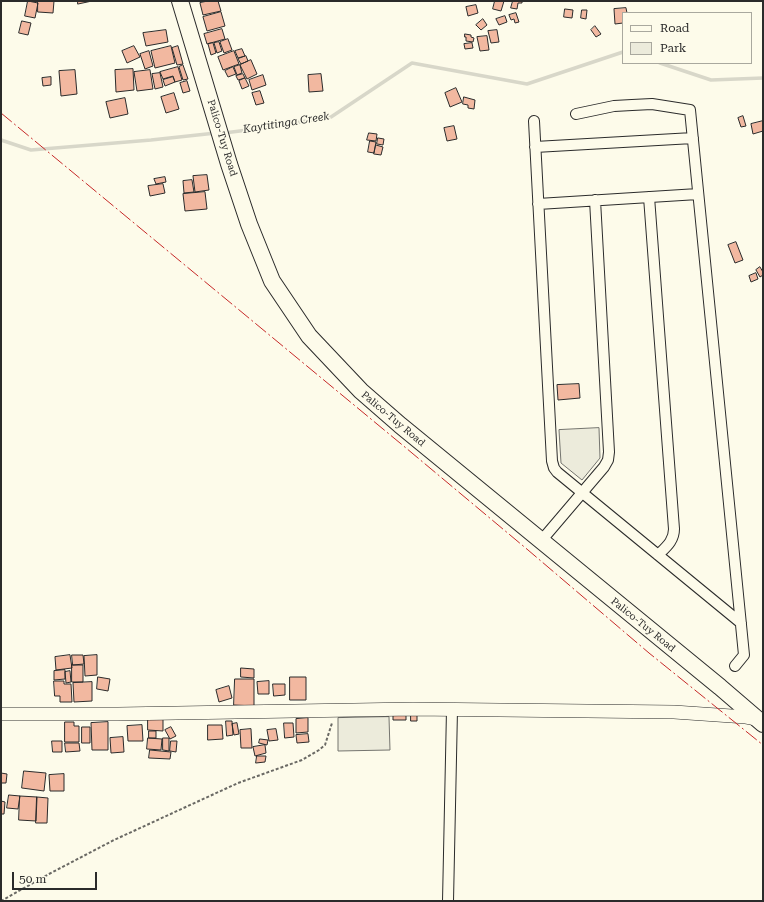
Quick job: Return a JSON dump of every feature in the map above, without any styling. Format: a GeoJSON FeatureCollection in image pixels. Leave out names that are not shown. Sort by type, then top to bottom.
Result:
{"type":"FeatureCollection","features":[{"type":"Feature","properties":{"kind":"main road","name":"Palico-Tuy Road"},"geometry":{"type":"LineString","coordinates":[[180,1],[229,164],[249,224],[272,281],[309,336],[361,391],[400,425],[761,721]]}},
{"type":"Feature","properties":{"kind":"street"},"geometry":{"type":"LineString","coordinates":[[576,114],[632,104],[652,104],[690,110],[744,655],[735,666]]}},
{"type":"Feature","properties":{"kind":"street"},"geometry":{"type":"LineString","coordinates":[[534,121],[552,461],[554,468],[582,493],[741,623]]}},
{"type":"Feature","properties":{"kind":"street"},"geometry":{"type":"LineString","coordinates":[[535,147],[693,138]]}},
{"type":"Feature","properties":{"kind":"street"},"geometry":{"type":"LineString","coordinates":[[538,204],[698,194]]}},
{"type":"Feature","properties":{"kind":"street"},"geometry":{"type":"LineString","coordinates":[[649,197],[674,529],[674,535],[670,543],[658,555]]}},
{"type":"Feature","properties":{"kind":"street"},"geometry":{"type":"LineString","coordinates":[[541,541],[604,467],[608,460],[609,452],[595,200]]}},
{"type":"Feature","properties":{"kind":"street"},"geometry":{"type":"LineString","coordinates":[[1,714],[118,714],[336,710],[674,712],[746,717],[761,721]]}},
{"type":"Feature","properties":{"kind":"street"},"geometry":{"type":"LineString","coordinates":[[448,901],[452,710]]}},
{"type":"Feature","properties":{"kind":"path"},"geometry":{"type":"LineString","coordinates":[[1,901],[114,840],[238,783],[302,760],[325,745],[336,710]]}},
{"type":"Feature","properties":{"kind":"green space"},"geometry":{"type":"Polygon","coordinates":[[[599,428],[600,458],[582,480],[561,463],[559,430],[599,428]]]}},
{"type":"Feature","properties":{"kind":"green space"},"geometry":{"type":"Polygon","coordinates":[[[389,717],[390,750],[338,751],[338,718],[389,717]]]}},
{"type":"Feature","properties":{"kind":"building"},"geometry":{"type":"Polygon","coordinates":[[[28,1],[38,3],[35,18],[25,16],[28,1]]]}},
{"type":"Feature","properties":{"kind":"building"},"geometry":{"type":"Polygon","coordinates":[[[38,1],[54,1],[53,13],[38,12],[38,1]]]}},
{"type":"Feature","properties":{"kind":"building"},"geometry":{"type":"Polygon","coordinates":[[[78,1],[92,1],[78,4],[78,1]]]}},
{"type":"Feature","properties":{"kind":"building"},"geometry":{"type":"Polygon","coordinates":[[[218,1],[221,11],[203,15],[200,3],[218,1]]]}},
{"type":"Feature","properties":{"kind":"building"},"geometry":{"type":"Polygon","coordinates":[[[495,1],[504,1],[501,11],[493,9],[495,1]]]}},
{"type":"Feature","properties":{"kind":"building"},"geometry":{"type":"Polygon","coordinates":[[[513,1],[522,1],[522,3],[518,3],[517,9],[511,8],[513,1]]]}},
{"type":"Feature","properties":{"kind":"building"},"geometry":{"type":"Polygon","coordinates":[[[476,5],[478,13],[468,16],[466,7],[476,5]]]}},
{"type":"Feature","properties":{"kind":"building"},"geometry":{"type":"Polygon","coordinates":[[[626,8],[627,12],[622,12],[622,23],[615,24],[614,9],[626,8]]]}},
{"type":"Feature","properties":{"kind":"building"},"geometry":{"type":"Polygon","coordinates":[[[565,9],[573,10],[572,18],[564,17],[565,9]]]}},
{"type":"Feature","properties":{"kind":"building"},"geometry":{"type":"Polygon","coordinates":[[[582,10],[587,10],[586,19],[581,18],[582,10]]]}},
{"type":"Feature","properties":{"kind":"building"},"geometry":{"type":"Polygon","coordinates":[[[221,12],[225,26],[207,31],[203,17],[221,12]]]}},
{"type":"Feature","properties":{"kind":"building"},"geometry":{"type":"Polygon","coordinates":[[[516,13],[519,22],[515,23],[514,19],[511,20],[509,15],[516,13]]]}},
{"type":"Feature","properties":{"kind":"building"},"geometry":{"type":"Polygon","coordinates":[[[505,16],[507,22],[499,25],[496,19],[505,16]]]}},
{"type":"Feature","properties":{"kind":"building"},"geometry":{"type":"Polygon","coordinates":[[[483,19],[487,25],[481,30],[476,25],[483,19]]]}},
{"type":"Feature","properties":{"kind":"building"},"geometry":{"type":"Polygon","coordinates":[[[22,21],[31,23],[28,35],[19,33],[22,21]]]}},
{"type":"Feature","properties":{"kind":"building"},"geometry":{"type":"Polygon","coordinates":[[[595,26],[601,34],[596,37],[591,30],[595,26]]]}},
{"type":"Feature","properties":{"kind":"building"},"geometry":{"type":"Polygon","coordinates":[[[222,29],[225,39],[207,44],[204,34],[222,29]]]}},
{"type":"Feature","properties":{"kind":"building"},"geometry":{"type":"Polygon","coordinates":[[[166,30],[168,42],[146,46],[143,33],[166,30]]]}},
{"type":"Feature","properties":{"kind":"building"},"geometry":{"type":"Polygon","coordinates":[[[497,30],[499,42],[491,43],[488,31],[497,30]]]}},
{"type":"Feature","properties":{"kind":"building"},"geometry":{"type":"Polygon","coordinates":[[[465,34],[471,35],[471,37],[474,38],[473,42],[466,41],[465,34]]]}},
{"type":"Feature","properties":{"kind":"building"},"geometry":{"type":"Polygon","coordinates":[[[487,36],[489,50],[480,51],[477,37],[487,36]]]}},
{"type":"Feature","properties":{"kind":"building"},"geometry":{"type":"Polygon","coordinates":[[[228,39],[232,50],[224,53],[220,42],[228,39]]]}},
{"type":"Feature","properties":{"kind":"building"},"geometry":{"type":"Polygon","coordinates":[[[219,42],[222,51],[217,53],[214,43],[219,42]]]}},
{"type":"Feature","properties":{"kind":"building"},"geometry":{"type":"Polygon","coordinates":[[[213,43],[216,53],[211,55],[208,44],[213,43]]]}},
{"type":"Feature","properties":{"kind":"building"},"geometry":{"type":"Polygon","coordinates":[[[472,43],[473,48],[465,49],[464,44],[472,43]]]}},
{"type":"Feature","properties":{"kind":"building"},"geometry":{"type":"Polygon","coordinates":[[[134,46],[140,57],[127,63],[122,51],[134,46]]]}},
{"type":"Feature","properties":{"kind":"building"},"geometry":{"type":"Polygon","coordinates":[[[171,46],[175,63],[155,68],[151,51],[171,46]]]}},
{"type":"Feature","properties":{"kind":"building"},"geometry":{"type":"Polygon","coordinates":[[[178,46],[183,64],[177,65],[172,48],[178,46]]]}},
{"type":"Feature","properties":{"kind":"building"},"geometry":{"type":"Polygon","coordinates":[[[242,49],[245,56],[238,58],[235,51],[242,49]]]}},
{"type":"Feature","properties":{"kind":"building"},"geometry":{"type":"Polygon","coordinates":[[[149,51],[153,66],[145,69],[140,54],[149,51]]]}},
{"type":"Feature","properties":{"kind":"building"},"geometry":{"type":"Polygon","coordinates":[[[234,51],[239,64],[223,70],[218,57],[234,51]]]}},
{"type":"Feature","properties":{"kind":"building"},"geometry":{"type":"Polygon","coordinates":[[[246,56],[248,61],[241,64],[238,59],[246,56]]]}},
{"type":"Feature","properties":{"kind":"building"},"geometry":{"type":"Polygon","coordinates":[[[251,60],[257,74],[247,79],[240,65],[251,60]]]}},
{"type":"Feature","properties":{"kind":"building"},"geometry":{"type":"Polygon","coordinates":[[[183,65],[188,79],[183,80],[179,67],[183,65]]]}},
{"type":"Feature","properties":{"kind":"building"},"geometry":{"type":"Polygon","coordinates":[[[240,65],[242,73],[237,75],[234,67],[240,65]]]}},
{"type":"Feature","properties":{"kind":"building"},"geometry":{"type":"Polygon","coordinates":[[[178,67],[182,80],[175,82],[173,76],[163,79],[160,72],[178,67]]]}},
{"type":"Feature","properties":{"kind":"building"},"geometry":{"type":"Polygon","coordinates":[[[233,67],[236,74],[228,77],[225,71],[233,67]]]}},
{"type":"Feature","properties":{"kind":"building"},"geometry":{"type":"Polygon","coordinates":[[[133,69],[134,90],[116,92],[115,70],[133,69]]]}},
{"type":"Feature","properties":{"kind":"building"},"geometry":{"type":"Polygon","coordinates":[[[75,70],[77,94],[61,96],[59,71],[75,70]]]}},
{"type":"Feature","properties":{"kind":"building"},"geometry":{"type":"Polygon","coordinates":[[[150,70],[153,89],[137,91],[134,72],[150,70]]]}},
{"type":"Feature","properties":{"kind":"building"},"geometry":{"type":"Polygon","coordinates":[[[160,73],[163,87],[155,89],[152,74],[160,73]]]}},
{"type":"Feature","properties":{"kind":"building"},"geometry":{"type":"Polygon","coordinates":[[[243,74],[245,78],[238,80],[236,76],[243,74]]]}},
{"type":"Feature","properties":{"kind":"building"},"geometry":{"type":"Polygon","coordinates":[[[321,74],[323,91],[309,92],[308,75],[321,74]]]}},
{"type":"Feature","properties":{"kind":"building"},"geometry":{"type":"Polygon","coordinates":[[[263,75],[266,85],[252,90],[249,80],[263,75]]]}},
{"type":"Feature","properties":{"kind":"building"},"geometry":{"type":"Polygon","coordinates":[[[51,77],[51,85],[43,86],[42,78],[51,77]]]}},
{"type":"Feature","properties":{"kind":"building"},"geometry":{"type":"Polygon","coordinates":[[[173,77],[175,82],[165,86],[163,80],[173,77]]]}},
{"type":"Feature","properties":{"kind":"building"},"geometry":{"type":"Polygon","coordinates":[[[245,78],[249,86],[242,89],[239,81],[245,78]]]}},
{"type":"Feature","properties":{"kind":"building"},"geometry":{"type":"Polygon","coordinates":[[[187,81],[190,91],[183,93],[180,83],[187,81]]]}},
{"type":"Feature","properties":{"kind":"building"},"geometry":{"type":"Polygon","coordinates":[[[456,88],[462,102],[450,107],[445,93],[456,88]]]}},
{"type":"Feature","properties":{"kind":"building"},"geometry":{"type":"Polygon","coordinates":[[[260,91],[264,103],[256,105],[252,93],[260,91]]]}},
{"type":"Feature","properties":{"kind":"building"},"geometry":{"type":"Polygon","coordinates":[[[174,93],[179,109],[166,113],[161,97],[174,93]]]}},
{"type":"Feature","properties":{"kind":"building"},"geometry":{"type":"Polygon","coordinates":[[[464,97],[475,100],[474,109],[468,108],[468,105],[463,104],[464,97]]]}},
{"type":"Feature","properties":{"kind":"building"},"geometry":{"type":"Polygon","coordinates":[[[125,98],[128,114],[110,118],[106,102],[125,98]]]}},
{"type":"Feature","properties":{"kind":"building"},"geometry":{"type":"Polygon","coordinates":[[[743,116],[746,126],[741,127],[738,118],[743,116]]]}},
{"type":"Feature","properties":{"kind":"building"},"geometry":{"type":"Polygon","coordinates":[[[763,121],[763,131],[753,134],[751,124],[763,121]]]}},
{"type":"Feature","properties":{"kind":"building"},"geometry":{"type":"Polygon","coordinates":[[[454,126],[457,139],[447,141],[444,128],[454,126]]]}},
{"type":"Feature","properties":{"kind":"building"},"geometry":{"type":"Polygon","coordinates":[[[369,133],[377,134],[376,141],[367,140],[369,133]]]}},
{"type":"Feature","properties":{"kind":"building"},"geometry":{"type":"Polygon","coordinates":[[[378,138],[384,139],[383,145],[377,144],[378,138]]]}},
{"type":"Feature","properties":{"kind":"building"},"geometry":{"type":"Polygon","coordinates":[[[370,141],[376,142],[374,153],[368,152],[370,141]]]}},
{"type":"Feature","properties":{"kind":"building"},"geometry":{"type":"Polygon","coordinates":[[[376,145],[383,147],[381,155],[374,154],[376,145]]]}},
{"type":"Feature","properties":{"kind":"building"},"geometry":{"type":"Polygon","coordinates":[[[207,175],[209,190],[195,192],[193,176],[207,175]]]}},
{"type":"Feature","properties":{"kind":"building"},"geometry":{"type":"Polygon","coordinates":[[[165,177],[166,182],[156,184],[154,179],[165,177]]]}},
{"type":"Feature","properties":{"kind":"building"},"geometry":{"type":"Polygon","coordinates":[[[192,180],[194,192],[184,193],[183,181],[192,180]]]}},
{"type":"Feature","properties":{"kind":"building"},"geometry":{"type":"Polygon","coordinates":[[[163,184],[165,193],[150,196],[148,186],[163,184]]]}},
{"type":"Feature","properties":{"kind":"building"},"geometry":{"type":"Polygon","coordinates":[[[205,192],[207,209],[185,211],[183,194],[205,192]]]}},
{"type":"Feature","properties":{"kind":"building"},"geometry":{"type":"Polygon","coordinates":[[[736,242],[743,260],[735,263],[728,245],[736,242]]]}},
{"type":"Feature","properties":{"kind":"building"},"geometry":{"type":"Polygon","coordinates":[[[760,267],[763,275],[760,277],[756,270],[760,267]]]}},
{"type":"Feature","properties":{"kind":"building"},"geometry":{"type":"Polygon","coordinates":[[[756,273],[758,279],[751,282],[749,276],[756,273]]]}},
{"type":"Feature","properties":{"kind":"building"},"geometry":{"type":"Polygon","coordinates":[[[579,384],[580,398],[558,400],[557,385],[579,384]]]}},
{"type":"Feature","properties":{"kind":"building"},"geometry":{"type":"Polygon","coordinates":[[[70,655],[72,668],[56,670],[55,657],[70,655]]]}},
{"type":"Feature","properties":{"kind":"building"},"geometry":{"type":"Polygon","coordinates":[[[72,655],[83,655],[84,664],[73,665],[72,655]]]}},
{"type":"Feature","properties":{"kind":"building"},"geometry":{"type":"Polygon","coordinates":[[[97,655],[97,675],[85,676],[84,656],[97,655]]]}},
{"type":"Feature","properties":{"kind":"building"},"geometry":{"type":"Polygon","coordinates":[[[72,665],[83,665],[83,682],[72,682],[72,665]]]}},
{"type":"Feature","properties":{"kind":"building"},"geometry":{"type":"Polygon","coordinates":[[[241,668],[254,669],[254,678],[241,677],[241,668]]]}},
{"type":"Feature","properties":{"kind":"building"},"geometry":{"type":"Polygon","coordinates":[[[65,670],[65,679],[54,680],[54,671],[65,670]]]}},
{"type":"Feature","properties":{"kind":"building"},"geometry":{"type":"Polygon","coordinates":[[[70,671],[71,682],[66,683],[65,672],[70,671]]]}},
{"type":"Feature","properties":{"kind":"building"},"geometry":{"type":"Polygon","coordinates":[[[98,677],[110,679],[108,691],[97,689],[98,677]]]}},
{"type":"Feature","properties":{"kind":"building"},"geometry":{"type":"Polygon","coordinates":[[[290,677],[306,677],[306,700],[290,700],[290,677]]]}},
{"type":"Feature","properties":{"kind":"building"},"geometry":{"type":"Polygon","coordinates":[[[235,679],[254,679],[254,706],[234,705],[235,679]]]}},
{"type":"Feature","properties":{"kind":"building"},"geometry":{"type":"Polygon","coordinates":[[[54,681],[64,681],[64,684],[71,684],[72,702],[60,702],[60,696],[55,696],[54,681]]]}},
{"type":"Feature","properties":{"kind":"building"},"geometry":{"type":"Polygon","coordinates":[[[269,681],[269,694],[258,694],[257,682],[269,681]]]}},
{"type":"Feature","properties":{"kind":"building"},"geometry":{"type":"Polygon","coordinates":[[[92,682],[92,701],[74,702],[73,683],[92,682]]]}},
{"type":"Feature","properties":{"kind":"building"},"geometry":{"type":"Polygon","coordinates":[[[273,684],[285,684],[285,695],[274,696],[273,684]]]}},
{"type":"Feature","properties":{"kind":"building"},"geometry":{"type":"Polygon","coordinates":[[[229,686],[232,698],[219,702],[216,690],[229,686]]]}},
{"type":"Feature","properties":{"kind":"building"},"geometry":{"type":"Polygon","coordinates":[[[406,714],[406,720],[393,720],[393,715],[406,714]]]}},
{"type":"Feature","properties":{"kind":"building"},"geometry":{"type":"Polygon","coordinates":[[[411,714],[417,714],[417,721],[411,721],[411,714]]]}},
{"type":"Feature","properties":{"kind":"building"},"geometry":{"type":"Polygon","coordinates":[[[148,718],[163,718],[163,731],[148,730],[148,718]]]}},
{"type":"Feature","properties":{"kind":"building"},"geometry":{"type":"Polygon","coordinates":[[[308,718],[308,732],[296,733],[296,719],[308,718]]]}},
{"type":"Feature","properties":{"kind":"building"},"geometry":{"type":"Polygon","coordinates":[[[226,721],[232,721],[233,735],[227,736],[226,721]]]}},
{"type":"Feature","properties":{"kind":"building"},"geometry":{"type":"Polygon","coordinates":[[[65,722],[74,722],[74,726],[79,726],[79,742],[65,742],[65,722]]]}},
{"type":"Feature","properties":{"kind":"building"},"geometry":{"type":"Polygon","coordinates":[[[108,722],[108,750],[92,750],[91,723],[108,722]]]}},
{"type":"Feature","properties":{"kind":"building"},"geometry":{"type":"Polygon","coordinates":[[[237,723],[239,734],[234,735],[232,724],[237,723]]]}},
{"type":"Feature","properties":{"kind":"building"},"geometry":{"type":"Polygon","coordinates":[[[284,723],[293,723],[294,737],[285,738],[284,723]]]}},
{"type":"Feature","properties":{"kind":"building"},"geometry":{"type":"Polygon","coordinates":[[[142,725],[143,741],[128,741],[127,726],[142,725]]]}},
{"type":"Feature","properties":{"kind":"building"},"geometry":{"type":"Polygon","coordinates":[[[208,725],[222,725],[223,739],[208,740],[208,725]]]}},
{"type":"Feature","properties":{"kind":"building"},"geometry":{"type":"Polygon","coordinates":[[[82,727],[90,727],[90,743],[82,743],[82,727]]]}},
{"type":"Feature","properties":{"kind":"building"},"geometry":{"type":"Polygon","coordinates":[[[171,727],[176,736],[170,739],[165,730],[171,727]]]}},
{"type":"Feature","properties":{"kind":"building"},"geometry":{"type":"Polygon","coordinates":[[[251,729],[252,748],[241,748],[240,730],[251,729]]]}},
{"type":"Feature","properties":{"kind":"building"},"geometry":{"type":"Polygon","coordinates":[[[276,729],[278,740],[269,741],[267,730],[276,729]]]}},
{"type":"Feature","properties":{"kind":"building"},"geometry":{"type":"Polygon","coordinates":[[[149,731],[156,731],[156,738],[149,738],[149,731]]]}},
{"type":"Feature","properties":{"kind":"building"},"geometry":{"type":"Polygon","coordinates":[[[308,734],[309,742],[297,743],[296,735],[308,734]]]}},
{"type":"Feature","properties":{"kind":"building"},"geometry":{"type":"Polygon","coordinates":[[[123,737],[124,752],[111,753],[110,738],[123,737]]]}},
{"type":"Feature","properties":{"kind":"building"},"geometry":{"type":"Polygon","coordinates":[[[148,738],[162,739],[161,750],[147,749],[148,738]]]}},
{"type":"Feature","properties":{"kind":"building"},"geometry":{"type":"Polygon","coordinates":[[[163,738],[169,738],[169,751],[163,750],[163,738]]]}},
{"type":"Feature","properties":{"kind":"building"},"geometry":{"type":"Polygon","coordinates":[[[260,739],[268,740],[267,745],[259,743],[260,739]]]}},
{"type":"Feature","properties":{"kind":"building"},"geometry":{"type":"Polygon","coordinates":[[[52,741],[62,741],[62,752],[53,752],[52,741]]]}},
{"type":"Feature","properties":{"kind":"building"},"geometry":{"type":"Polygon","coordinates":[[[171,741],[177,741],[176,752],[170,751],[171,741]]]}},
{"type":"Feature","properties":{"kind":"building"},"geometry":{"type":"Polygon","coordinates":[[[65,743],[79,743],[80,751],[66,752],[65,743]]]}},
{"type":"Feature","properties":{"kind":"building"},"geometry":{"type":"Polygon","coordinates":[[[265,745],[266,753],[255,756],[253,747],[265,745]]]}},
{"type":"Feature","properties":{"kind":"building"},"geometry":{"type":"Polygon","coordinates":[[[150,750],[171,752],[170,759],[149,758],[150,750]]]}},
{"type":"Feature","properties":{"kind":"building"},"geometry":{"type":"Polygon","coordinates":[[[257,756],[266,756],[265,762],[256,763],[257,756]]]}},
{"type":"Feature","properties":{"kind":"building"},"geometry":{"type":"Polygon","coordinates":[[[24,771],[46,773],[44,791],[22,788],[24,771]]]}},
{"type":"Feature","properties":{"kind":"building"},"geometry":{"type":"Polygon","coordinates":[[[1,773],[7,774],[6,783],[1,783],[1,773]]]}},
{"type":"Feature","properties":{"kind":"building"},"geometry":{"type":"Polygon","coordinates":[[[64,774],[64,791],[50,791],[49,775],[64,774]]]}},
{"type":"Feature","properties":{"kind":"building"},"geometry":{"type":"Polygon","coordinates":[[[9,795],[20,796],[18,809],[7,808],[9,795]]]}},
{"type":"Feature","properties":{"kind":"building"},"geometry":{"type":"Polygon","coordinates":[[[20,796],[37,797],[36,821],[19,820],[20,796]]]}},
{"type":"Feature","properties":{"kind":"building"},"geometry":{"type":"Polygon","coordinates":[[[37,797],[48,798],[47,823],[36,823],[37,797]]]}},
{"type":"Feature","properties":{"kind":"building"},"geometry":{"type":"Polygon","coordinates":[[[1,801],[5,802],[4,814],[1,814],[1,801]]]}},
{"type":"Feature","properties":{"kind":"waterway","name":"Kaytitinga Creek"},"geometry":{"type":"LineString","coordinates":[[224,133],[331,117],[412,63],[527,84],[622,52]]}},
{"type":"Feature","properties":{"kind":"waterway","name":"Kaytitinga Creek"},"geometry":{"type":"LineString","coordinates":[[663,64],[711,80],[763,78]]}},
{"type":"Feature","properties":{"kind":"waterway","name":"Kaytitinga Creek"},"geometry":{"type":"LineString","coordinates":[[1,140],[31,150],[216,133]]}},
{"type":"Feature","properties":{"kind":"power"},"geometry":{"type":"LineString","coordinates":[[1,113],[406,448],[649,653],[763,745]]}}]}
